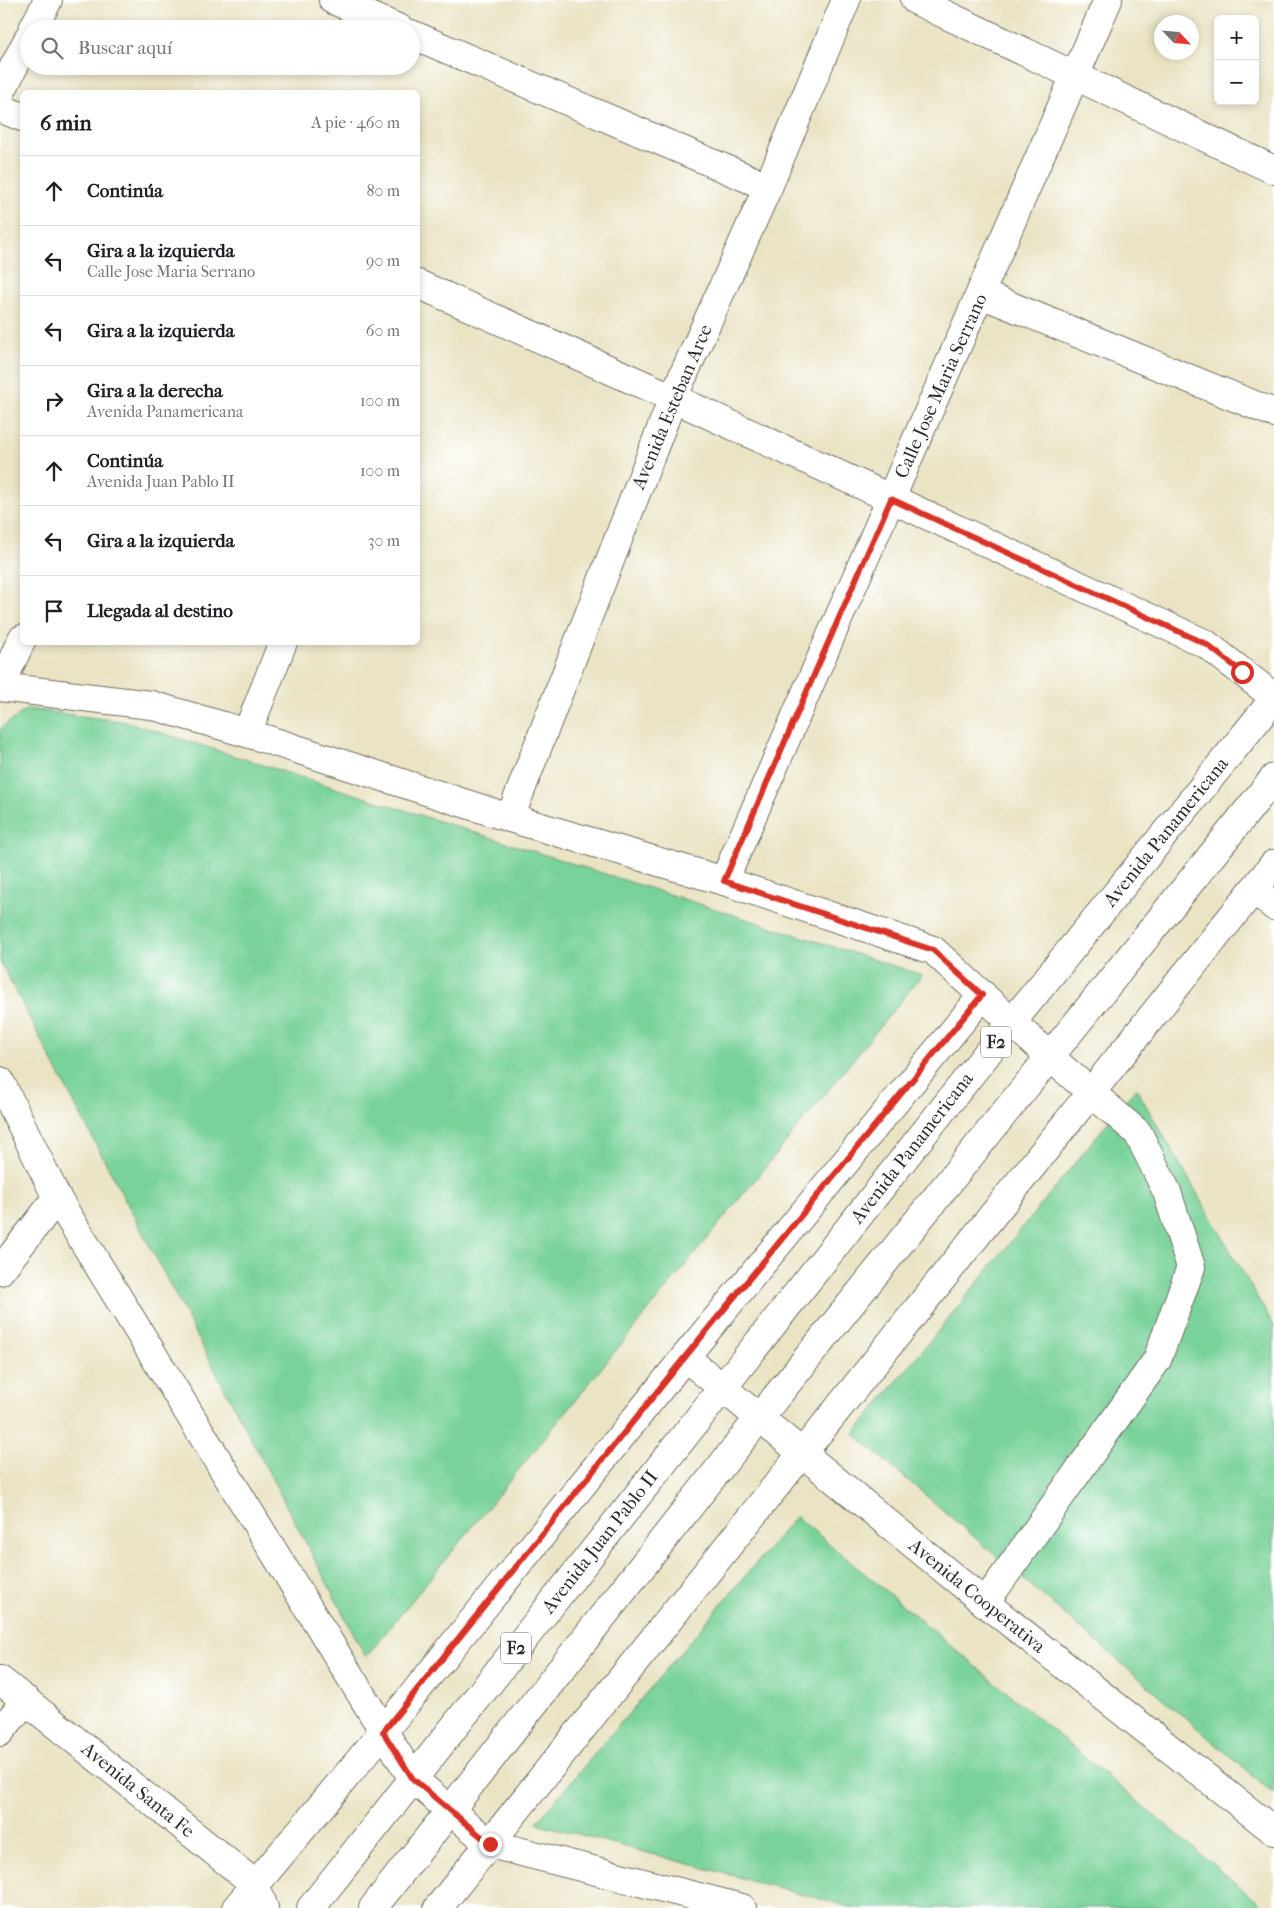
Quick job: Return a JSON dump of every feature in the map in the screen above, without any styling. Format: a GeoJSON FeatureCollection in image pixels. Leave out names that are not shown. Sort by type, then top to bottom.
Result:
{"type":"FeatureCollection","features":[{"type":"Feature","properties":{"kind":"main road"},"geometry":{"type":"LineString","coordinates":[[38,20],[48,0]]}},
{"type":"Feature","properties":{"kind":"main road"},"geometry":{"type":"LineString","coordinates":[[333,0],[379,20]]}},
{"type":"Feature","properties":{"kind":"main road","name":"Avenida Esteban Arce"},"geometry":{"type":"LineString","coordinates":[[510,818],[673,398],[768,187],[846,0]]}},
{"type":"Feature","properties":{"kind":"main road"},"geometry":{"type":"LineString","coordinates":[[915,0],[1274,170]]}},
{"type":"Feature","properties":{"kind":"main road","name":"Calle Jose Maria Serrano"},"geometry":{"type":"LineString","coordinates":[[724,881],[1108,0]]}},
{"type":"Feature","properties":{"kind":"main road"},"geometry":{"type":"LineString","coordinates":[[420,38],[768,187]]}},
{"type":"Feature","properties":{"kind":"main road"},"geometry":{"type":"LineString","coordinates":[[0,94],[20,55]]}},
{"type":"Feature","properties":{"kind":"main road"},"geometry":{"type":"LineString","coordinates":[[0,108],[20,116]]}},
{"type":"Feature","properties":{"kind":"main road"},"geometry":{"type":"LineString","coordinates":[[420,290],[673,398],[1206,644],[1274,698]]}},
{"type":"Feature","properties":{"kind":"main road"},"geometry":{"type":"LineString","coordinates":[[981,294],[1274,413]]}},
{"type":"Feature","properties":{"kind":"main road"},"geometry":{"type":"LineString","coordinates":[[20,643],[0,687],[152,705],[247,733],[510,818],[724,881],[933,950],[1050,1057],[1138,1133],[1168,1192],[1191,1266],[1157,1360],[985,1603]]}},
{"type":"Feature","properties":{"kind":"main road"},"geometry":{"type":"LineString","coordinates":[[247,733],[282,645]]}},
{"type":"Feature","properties":{"kind":"main road","name":"Avenida Panamericana"},"geometry":{"type":"LineString","coordinates":[[722,1388],[1012,1022],[1274,698]]}},
{"type":"Feature","properties":{"kind":"main road","name":"F2"},"geometry":{"type":"LineString","coordinates":[[372,1908],[759,1418],[1274,778]]}},
{"type":"Feature","properties":{"kind":"main road"},"geometry":{"type":"LineString","coordinates":[[438,1908],[1091,1093],[1264,898],[1274,864]]}},
{"type":"Feature","properties":{"kind":"main road"},"geometry":{"type":"LineString","coordinates":[[236,1908],[260,1896],[383,1732],[685,1357],[982,995]]}},
{"type":"Feature","properties":{"kind":"main road"},"geometry":{"type":"LineString","coordinates":[[0,1081],[56,1198],[413,1779],[490,1844],[742,1908]]}},
{"type":"Feature","properties":{"kind":"main road"},"geometry":{"type":"LineString","coordinates":[[0,1271],[56,1198]]}},
{"type":"Feature","properties":{"kind":"main road","name":"Avenida Cooperativa"},"geometry":{"type":"LineString","coordinates":[[685,1357],[985,1603],[1274,1830]]}},
{"type":"Feature","properties":{"kind":"main road","name":"Avenida Juan Pablo II"},"geometry":{"type":"LineString","coordinates":[[311,1908],[722,1388]]}},
{"type":"Feature","properties":{"kind":"main road","name":"Avenida Santa Fe"},"geometry":{"type":"LineString","coordinates":[[0,1680],[260,1896]]}},
{"type":"Feature","properties":{"kind":"main road"},"geometry":{"type":"LineString","coordinates":[[0,1732],[26,1700]]}},
{"type":"Feature","properties":{"kind":"green space"},"geometry":{"type":"Polygon","coordinates":[[[27,709],[128,722],[922,975],[366,1657],[0,962],[0,729],[27,709]]]}},
{"type":"Feature","properties":{"kind":"green space"},"geometry":{"type":"Polygon","coordinates":[[[1136,1088],[1274,1326],[1274,1794],[854,1434],[1136,1088]]]}},
{"type":"Feature","properties":{"kind":"green space"},"geometry":{"type":"Polygon","coordinates":[[[796,1516],[1265,1908],[854,1908],[536,1823],[796,1516]]]}},
{"type":"Feature","properties":{"kind":"route"},"geometry":{"type":"LineString","coordinates":[[490,1844],[413,1779],[383,1732],[685,1357],[982,995],[933,950],[724,881],[891,499],[1206,644],[1242,672]]}}]}
